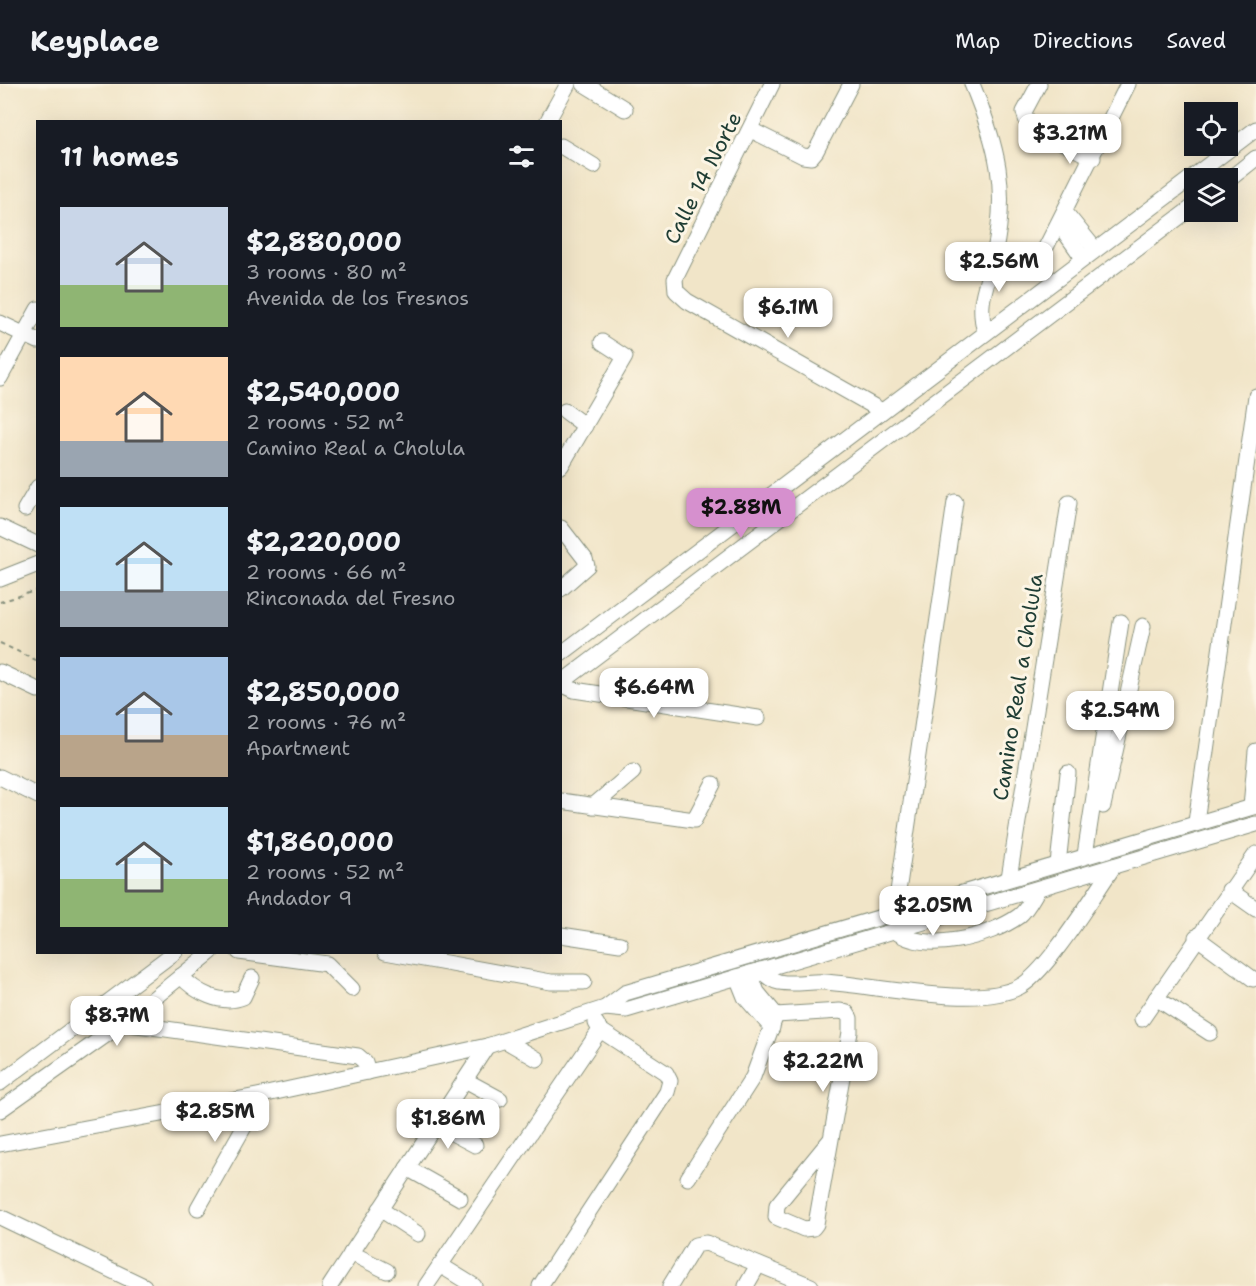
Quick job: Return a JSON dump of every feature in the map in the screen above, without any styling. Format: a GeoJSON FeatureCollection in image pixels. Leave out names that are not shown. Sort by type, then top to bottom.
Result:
{"type":"FeatureCollection","features":[{"type":"Feature","properties":{"kind":"street"},"geometry":{"type":"LineString","coordinates":[[548,120],[568,84]]}},
{"type":"Feature","properties":{"kind":"street"},"geometry":{"type":"LineString","coordinates":[[584,84],[625,109]]}},
{"type":"Feature","properties":{"kind":"street","name":"Calle 14 Norte"},"geometry":{"type":"LineString","coordinates":[[772,84],[675,279],[676,291],[687,301],[882,411]]}},
{"type":"Feature","properties":{"kind":"street"},"geometry":{"type":"LineString","coordinates":[[751,130],[803,156],[811,157],[851,84]]}},
{"type":"Feature","properties":{"kind":"street"},"geometry":{"type":"LineString","coordinates":[[972,84],[991,132],[1001,180],[994,255],[982,294],[981,312],[985,332]]}},
{"type":"Feature","properties":{"kind":"street"},"geometry":{"type":"LineString","coordinates":[[1039,84],[1024,112],[1028,124],[1093,158]]}},
{"type":"Feature","properties":{"kind":"street"},"geometry":{"type":"LineString","coordinates":[[1040,259],[1093,158],[1128,84]]}},
{"type":"Feature","properties":{"kind":"street"},"geometry":{"type":"LineString","coordinates":[[562,653],[1256,129]]}},
{"type":"Feature","properties":{"kind":"street"},"geometry":{"type":"LineString","coordinates":[[562,147],[594,166]]}},
{"type":"Feature","properties":{"kind":"street"},"geometry":{"type":"LineString","coordinates":[[1238,172],[1256,158]]}},
{"type":"Feature","properties":{"kind":"street"},"geometry":{"type":"LineString","coordinates":[[562,683],[1184,214]]}},
{"type":"Feature","properties":{"kind":"street"},"geometry":{"type":"LineString","coordinates":[[1062,218],[1089,254]]}},
{"type":"Feature","properties":{"kind":"street"},"geometry":{"type":"LineString","coordinates":[[0,378],[31,338],[36,317]]}},
{"type":"Feature","properties":{"kind":"street"},"geometry":{"type":"LineString","coordinates":[[0,323],[31,338]]}},
{"type":"Feature","properties":{"kind":"street"},"geometry":{"type":"LineString","coordinates":[[562,464],[625,357],[602,342]]}},
{"type":"Feature","properties":{"kind":"street"},"geometry":{"type":"LineString","coordinates":[[1196,822],[1256,396]]}},
{"type":"Feature","properties":{"kind":"street"},"geometry":{"type":"LineString","coordinates":[[565,411],[585,426]]}},
{"type":"Feature","properties":{"kind":"street"},"geometry":{"type":"LineString","coordinates":[[25,509],[36,490]]}},
{"type":"Feature","properties":{"kind":"street"},"geometry":{"type":"LineString","coordinates":[[895,931],[895,912],[955,502]]}},
{"type":"Feature","properties":{"kind":"street","name":"Camino Real a Cholula"},"geometry":{"type":"LineString","coordinates":[[1009,878],[1069,503]]}},
{"type":"Feature","properties":{"kind":"street"},"geometry":{"type":"LineString","coordinates":[[0,527],[36,544]]}},
{"type":"Feature","properties":{"kind":"street"},"geometry":{"type":"LineString","coordinates":[[562,529],[585,559],[587,566],[562,588]]}},
{"type":"Feature","properties":{"kind":"street"},"geometry":{"type":"LineString","coordinates":[[0,579],[36,565]]}},
{"type":"Feature","properties":{"kind":"street"},"geometry":{"type":"LineString","coordinates":[[1090,854],[1121,622]]}},
{"type":"Feature","properties":{"kind":"street"},"geometry":{"type":"LineString","coordinates":[[1090,854],[1143,626]]}},
{"type":"Feature","properties":{"kind":"street"},"geometry":{"type":"LineString","coordinates":[[0,672],[36,689]]}},
{"type":"Feature","properties":{"kind":"street"},"geometry":{"type":"LineString","coordinates":[[562,684],[574,690],[758,718]]}},
{"type":"Feature","properties":{"kind":"street"},"geometry":{"type":"LineString","coordinates":[[0,1144],[262,1095],[506,1041],[598,1011],[625,993],[1253,806],[1256,751]]}},
{"type":"Feature","properties":{"kind":"street"},"geometry":{"type":"LineString","coordinates":[[593,806],[633,772]]}},
{"type":"Feature","properties":{"kind":"street"},"geometry":{"type":"LineString","coordinates":[[1058,864],[1068,774]]}},
{"type":"Feature","properties":{"kind":"street"},"geometry":{"type":"LineString","coordinates":[[0,777],[36,795]]}},
{"type":"Feature","properties":{"kind":"street"},"geometry":{"type":"LineString","coordinates":[[562,801],[694,820],[713,783]]}},
{"type":"Feature","properties":{"kind":"street"},"geometry":{"type":"LineString","coordinates":[[598,1011],[626,1010],[1256,824]]}},
{"type":"Feature","properties":{"kind":"street"},"geometry":{"type":"LineString","coordinates":[[1168,831],[1172,848]]}},
{"type":"Feature","properties":{"kind":"street"},"geometry":{"type":"LineString","coordinates":[[1142,1019],[1196,937],[1256,854]]}},
{"type":"Feature","properties":{"kind":"street"},"geometry":{"type":"LineString","coordinates":[[749,974],[779,982],[824,982],[936,995],[996,993],[1018,988],[1029,980],[1058,948],[1114,866]]}},
{"type":"Feature","properties":{"kind":"street"},"geometry":{"type":"LineString","coordinates":[[895,931],[906,939],[927,942],[976,936],[1021,915],[1038,888]]}},
{"type":"Feature","properties":{"kind":"street"},"geometry":{"type":"LineString","coordinates":[[1229,890],[1256,909]]}},
{"type":"Feature","properties":{"kind":"street"},"geometry":{"type":"LineString","coordinates":[[562,935],[620,944]]}},
{"type":"Feature","properties":{"kind":"street"},"geometry":{"type":"LineString","coordinates":[[1196,937],[1253,979]]}},
{"type":"Feature","properties":{"kind":"street"},"geometry":{"type":"LineString","coordinates":[[0,1083],[172,954]]}},
{"type":"Feature","properties":{"kind":"street"},"geometry":{"type":"LineString","coordinates":[[0,1110],[123,1023],[209,954]]}},
{"type":"Feature","properties":{"kind":"street"},"geometry":{"type":"LineString","coordinates":[[254,954],[327,964],[352,989]]}},
{"type":"Feature","properties":{"kind":"street"},"geometry":{"type":"LineString","coordinates":[[396,954],[551,982],[584,982]]}},
{"type":"Feature","properties":{"kind":"street"},"geometry":{"type":"LineString","coordinates":[[749,974],[774,1021]]}},
{"type":"Feature","properties":{"kind":"street"},"geometry":{"type":"LineString","coordinates":[[181,976],[189,985],[220,1000],[234,1000],[243,997],[252,978]]}},
{"type":"Feature","properties":{"kind":"street"},"geometry":{"type":"LineString","coordinates":[[1156,998],[1210,1033]]}},
{"type":"Feature","properties":{"kind":"street"},"geometry":{"type":"LineString","coordinates":[[426,1286],[600,1030],[598,1011]]}},
{"type":"Feature","properties":{"kind":"street"},"geometry":{"type":"LineString","coordinates":[[774,1021],[840,1011],[850,1018],[850,1032],[831,1139],[813,1228],[804,1229],[776,1217],[777,1205],[831,1139]]}},
{"type":"Feature","properties":{"kind":"street"},"geometry":{"type":"LineString","coordinates":[[688,1178],[753,1077],[774,1021]]}},
{"type":"Feature","properties":{"kind":"street"},"geometry":{"type":"LineString","coordinates":[[123,1023],[358,1056],[365,1062],[368,1072]]}},
{"type":"Feature","properties":{"kind":"street"},"geometry":{"type":"LineString","coordinates":[[540,1286],[667,1092],[670,1081],[666,1073],[600,1030]]}},
{"type":"Feature","properties":{"kind":"street"},"geometry":{"type":"LineString","coordinates":[[506,1041],[537,1059]]}},
{"type":"Feature","properties":{"kind":"street"},"geometry":{"type":"LineString","coordinates":[[330,1286],[487,1046]]}},
{"type":"Feature","properties":{"kind":"street"},"geometry":{"type":"LineString","coordinates":[[465,1080],[500,1099]]}},
{"type":"Feature","properties":{"kind":"street"},"geometry":{"type":"LineString","coordinates":[[198,1208],[262,1095]]}},
{"type":"Feature","properties":{"kind":"street"},"geometry":{"type":"LineString","coordinates":[[437,1125],[475,1145]]}},
{"type":"Feature","properties":{"kind":"street"},"geometry":{"type":"LineString","coordinates":[[407,1168],[460,1198]]}},
{"type":"Feature","properties":{"kind":"street"},"geometry":{"type":"LineString","coordinates":[[380,1209],[418,1234]]}},
{"type":"Feature","properties":{"kind":"street"},"geometry":{"type":"LineString","coordinates":[[0,1217],[144,1286]]}},
{"type":"Feature","properties":{"kind":"street"},"geometry":{"type":"LineString","coordinates":[[670,1286],[695,1245],[706,1243],[811,1286]]}},
{"type":"Feature","properties":{"kind":"street"},"geometry":{"type":"LineString","coordinates":[[351,1253],[387,1271]]}},
{"type":"Feature","properties":{"kind":"street"},"geometry":{"type":"LineString","coordinates":[[746,1286],[758,1264]]}},
{"type":"Feature","properties":{"kind":"street"},"geometry":{"type":"LineString","coordinates":[[440,1265],[474,1286]]}},
{"type":"Feature","properties":{"kind":"path"},"geometry":{"type":"LineString","coordinates":[[0,602],[36,591]]}},
{"type":"Feature","properties":{"kind":"path"},"geometry":{"type":"LineString","coordinates":[[0,643],[36,660]]}}]}
